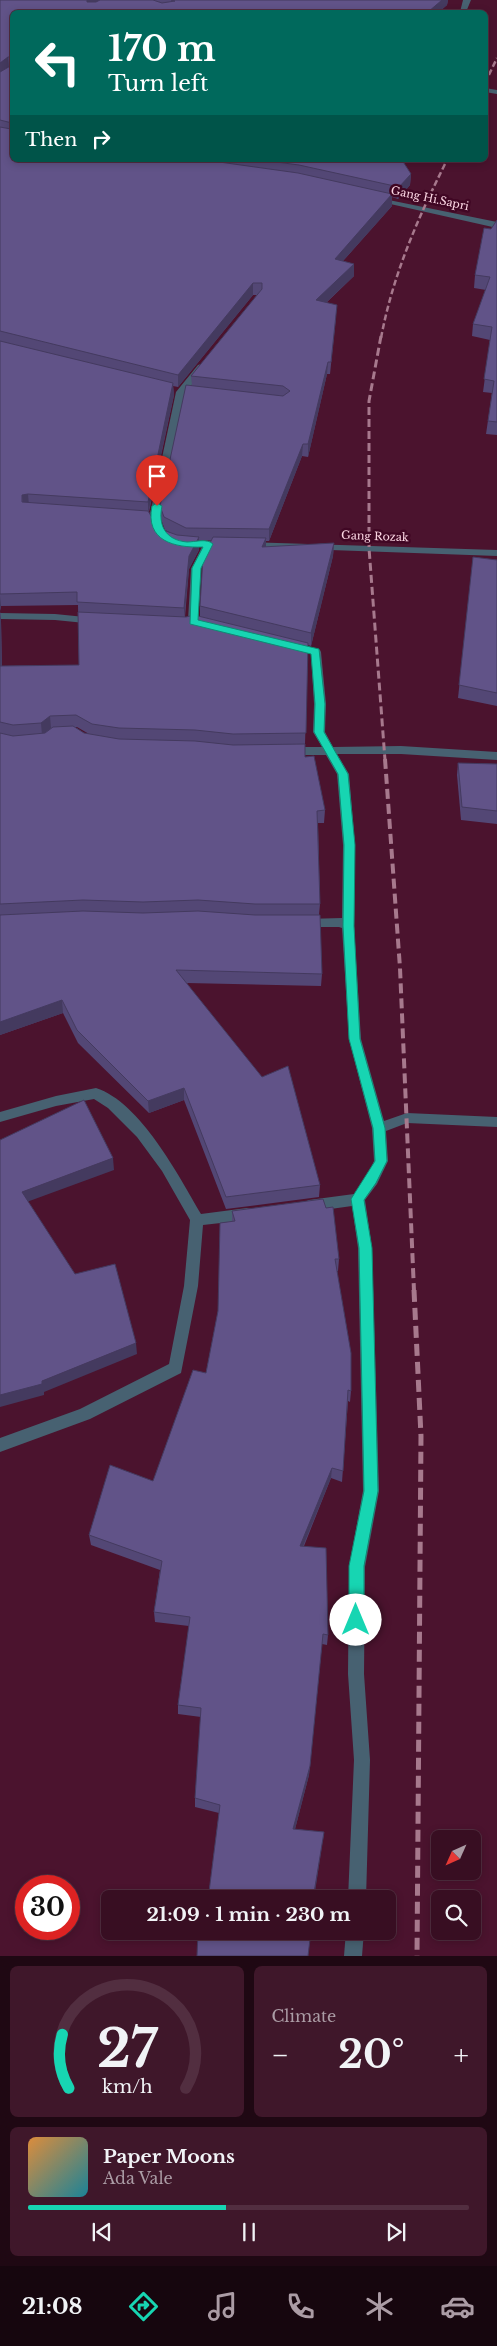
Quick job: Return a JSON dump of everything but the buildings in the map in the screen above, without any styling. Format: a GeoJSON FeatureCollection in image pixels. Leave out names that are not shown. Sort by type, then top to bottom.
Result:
{"type":"FeatureCollection","features":[{"type":"Feature","properties":{"kind":"street","name":"Gang Hi.Sapri"},"geometry":{"type":"LineString","coordinates":[[371,197],[497,225]]}},
{"type":"Feature","properties":{"kind":"street","name":"Gang Rozak"},"geometry":{"type":"LineString","coordinates":[[210,356],[181,391],[150,519],[159,532],[175,542],[186,545],[209,544],[497,553]]}},
{"type":"Feature","properties":{"kind":"street"},"geometry":{"type":"LineString","coordinates":[[178,625],[198,623],[196,568],[209,544]]}},
{"type":"Feature","properties":{"kind":"street"},"geometry":{"type":"LineString","coordinates":[[0,616],[55,617],[102,622]]}},
{"type":"Feature","properties":{"kind":"street"},"geometry":{"type":"LineString","coordinates":[[283,643],[316,652],[320,704],[319,732],[343,774],[350,883],[348,926],[354,1039],[379,1128],[381,1161],[372,1180],[358,1199],[365,1248],[371,1491],[356,1566],[356,1674],[362,1760],[357,1890]]}},
{"type":"Feature","properties":{"kind":"street"},"geometry":{"type":"LineString","coordinates":[[280,751],[401,750],[497,756]]}},
{"type":"Feature","properties":{"kind":"street"},"geometry":{"type":"LineString","coordinates":[[292,923],[341,922],[348,926]]}},
{"type":"Feature","properties":{"kind":"street"},"geometry":{"type":"LineString","coordinates":[[0,1117],[56,1101],[96,1093],[112,1102],[138,1130],[172,1175],[197,1220],[191,1286],[176,1368],[85,1414],[0,1445]]}},
{"type":"Feature","properties":{"kind":"street"},"geometry":{"type":"LineString","coordinates":[[379,1128],[407,1118],[497,1122]]}},
{"type":"Feature","properties":{"kind":"street"},"geometry":{"type":"LineString","coordinates":[[298,1208],[358,1199]]}},
{"type":"Feature","properties":{"kind":"street"},"geometry":{"type":"LineString","coordinates":[[197,1220],[261,1212]]}},
{"type":"Feature","properties":{"kind":"street"},"geometry":{"type":"LineString","coordinates":[[353,1956],[354,1940]]}},
{"type":"Feature","properties":{"kind":"railway"},"geometry":{"type":"LineString","coordinates":[[488,77],[497,58]]}},
{"type":"Feature","properties":{"kind":"railway"},"geometry":{"type":"LineString","coordinates":[[381,338],[392,291],[408,247],[426,203],[446,162]]}},
{"type":"Feature","properties":{"kind":"railway"},"geometry":{"type":"LineString","coordinates":[[381,336],[369,401],[369,548],[385,760]]}},
{"type":"Feature","properties":{"kind":"railway"},"geometry":{"type":"LineString","coordinates":[[385,759],[400,968],[414,1291]]}},
{"type":"Feature","properties":{"kind":"railway"},"geometry":{"type":"LineString","coordinates":[[414,1290],[421,1436],[417,1956]]}},
{"type":"Feature","properties":{"kind":"route"},"geometry":{"type":"LineString","coordinates":[[157,506],[154,519],[159,532],[168,539],[186,545],[209,544],[196,568],[193,622],[316,652],[320,704],[319,732],[343,774],[349,845],[348,926],[354,1039],[379,1128],[381,1161],[372,1180],[358,1199],[365,1248],[371,1491],[356,1566],[356,1620]]}}]}
